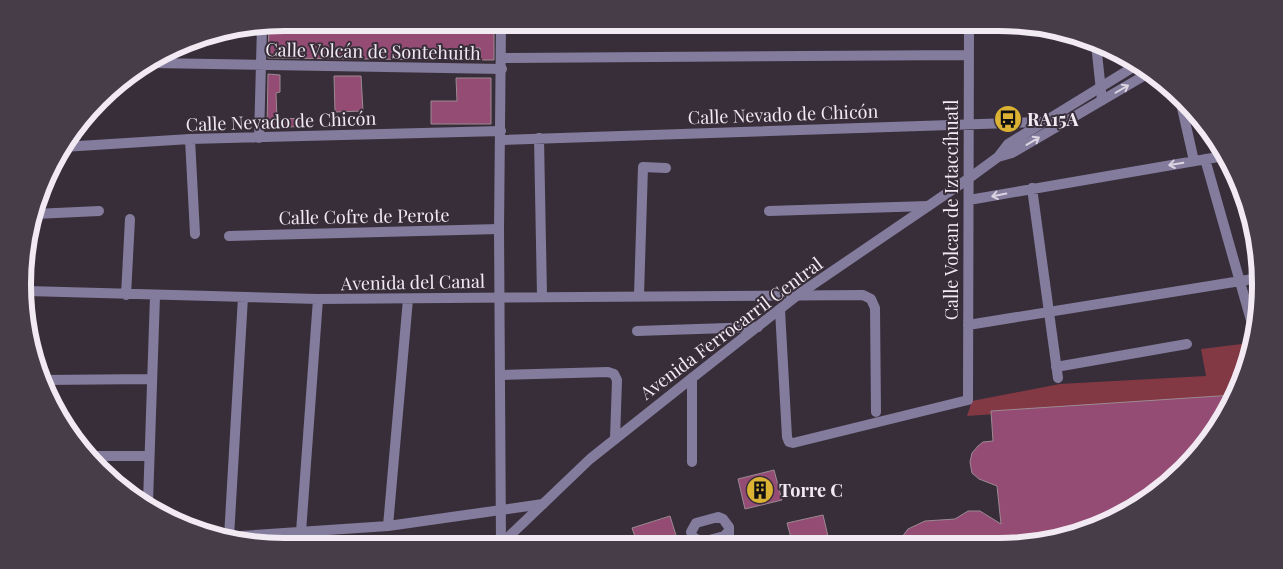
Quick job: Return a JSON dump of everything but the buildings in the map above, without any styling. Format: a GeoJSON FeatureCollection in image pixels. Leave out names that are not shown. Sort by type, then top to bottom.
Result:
{"type":"FeatureCollection","features":[{"type":"Feature","properties":{"kind":"street"},"geometry":{"type":"LineString","coordinates":[[500,538],[502,375],[499,230],[501,31]]}},
{"type":"Feature","properties":{"kind":"street","name":"Calle Volcan de Iztaccíhuatl"},"geometry":{"type":"LineString","coordinates":[[780,310],[787,437],[789,442],[793,443],[964,402],[969,397],[967,126],[969,31]]}},
{"type":"Feature","properties":{"kind":"street"},"geometry":{"type":"LineString","coordinates":[[259,138],[262,32]]}},
{"type":"Feature","properties":{"kind":"street"},"geometry":{"type":"LineString","coordinates":[[1097,52],[1102,100]]}},
{"type":"Feature","properties":{"kind":"street","name":"Calle Volcán de Sontehuith"},"geometry":{"type":"LineString","coordinates":[[502,58],[967,55]]}},
{"type":"Feature","properties":{"kind":"street","name":"Calle Volcán de Sontehuith"},"geometry":{"type":"LineString","coordinates":[[160,64],[502,69]]}},
{"type":"Feature","properties":{"kind":"street","name":"Avenida Ferrocarril Central"},"geometry":{"type":"LineString","coordinates":[[507,538],[615,439],[799,294],[968,179],[998,157],[1008,144],[1131,69]]}},
{"type":"Feature","properties":{"kind":"street","name":"Avenida Ferrocarril Central"},"geometry":{"type":"LineString","coordinates":[[998,157],[1012,153],[1143,77]]}},
{"type":"Feature","properties":{"kind":"street"},"geometry":{"type":"LineString","coordinates":[[1183,110],[1194,161]]}},
{"type":"Feature","properties":{"kind":"street","name":"Calle Nevado de Chicón"},"geometry":{"type":"LineString","coordinates":[[72,146],[190,139],[501,136],[539,138],[845,127],[967,126],[1067,121]]}},
{"type":"Feature","properties":{"kind":"street"},"geometry":{"type":"LineString","coordinates":[[539,138],[542,296]]}},
{"type":"Feature","properties":{"kind":"street"},"geometry":{"type":"LineString","coordinates":[[190,139],[195,234]]}},
{"type":"Feature","properties":{"kind":"street"},"geometry":{"type":"LineString","coordinates":[[969,200],[1217,157]]}},
{"type":"Feature","properties":{"kind":"street"},"geometry":{"type":"LineString","coordinates":[[1205,159],[1250,317]]}},
{"type":"Feature","properties":{"kind":"street"},"geometry":{"type":"LineString","coordinates":[[638,295],[643,167],[666,168]]}},
{"type":"Feature","properties":{"kind":"street"},"geometry":{"type":"LineString","coordinates":[[1032,188],[1058,378]]}},
{"type":"Feature","properties":{"kind":"street"},"geometry":{"type":"LineString","coordinates":[[769,211],[928,206]]}},
{"type":"Feature","properties":{"kind":"street"},"geometry":{"type":"LineString","coordinates":[[42,214],[99,211]]}},
{"type":"Feature","properties":{"kind":"street"},"geometry":{"type":"LineString","coordinates":[[126,295],[130,219]]}},
{"type":"Feature","properties":{"kind":"street","name":"Calle Cofre de Perote"},"geometry":{"type":"LineString","coordinates":[[229,236],[499,230]]}},
{"type":"Feature","properties":{"kind":"street"},"geometry":{"type":"LineString","coordinates":[[968,325],[1252,279]]}},
{"type":"Feature","properties":{"kind":"street","name":"Avenida del Canal"},"geometry":{"type":"LineString","coordinates":[[31,291],[318,300],[638,295],[864,295],[872,299],[875,308],[876,412]]}},
{"type":"Feature","properties":{"kind":"street"},"geometry":{"type":"LineString","coordinates":[[148,498],[155,296]]}},
{"type":"Feature","properties":{"kind":"street"},"geometry":{"type":"LineString","coordinates":[[228,531],[243,297]]}},
{"type":"Feature","properties":{"kind":"street"},"geometry":{"type":"LineString","coordinates":[[388,526],[408,299]]}},
{"type":"Feature","properties":{"kind":"street"},"geometry":{"type":"LineString","coordinates":[[302,532],[318,300]]}},
{"type":"Feature","properties":{"kind":"street"},"geometry":{"type":"LineString","coordinates":[[637,331],[758,326]]}},
{"type":"Feature","properties":{"kind":"street"},"geometry":{"type":"LineString","coordinates":[[1056,366],[1186,344]]}},
{"type":"Feature","properties":{"kind":"street"},"geometry":{"type":"LineString","coordinates":[[502,375],[608,372],[614,374],[617,380],[615,439]]}},
{"type":"Feature","properties":{"kind":"street"},"geometry":{"type":"LineString","coordinates":[[692,378],[692,462]]}},
{"type":"Feature","properties":{"kind":"street"},"geometry":{"type":"LineString","coordinates":[[51,380],[151,379]]}},
{"type":"Feature","properties":{"kind":"street"},"geometry":{"type":"LineString","coordinates":[[98,456],[148,456]]}},
{"type":"Feature","properties":{"kind":"street"},"geometry":{"type":"LineString","coordinates":[[249,536],[388,526],[543,504]]}},
{"type":"Feature","properties":{"kind":"shaded area"},"geometry":{"type":"Polygon","coordinates":[[[1245,344],[1225,398],[967,416],[972,401],[1060,384],[1206,376],[1201,349],[1245,344]]]}},
{"type":"Feature","properties":{"kind":"place","name":"RA15A"},"geometry":{"type":"Point","coordinates":[1008,119]}},
{"type":"Feature","properties":{"kind":"place","name":"Torre C"},"geometry":{"type":"Point","coordinates":[760,490]}}]}
